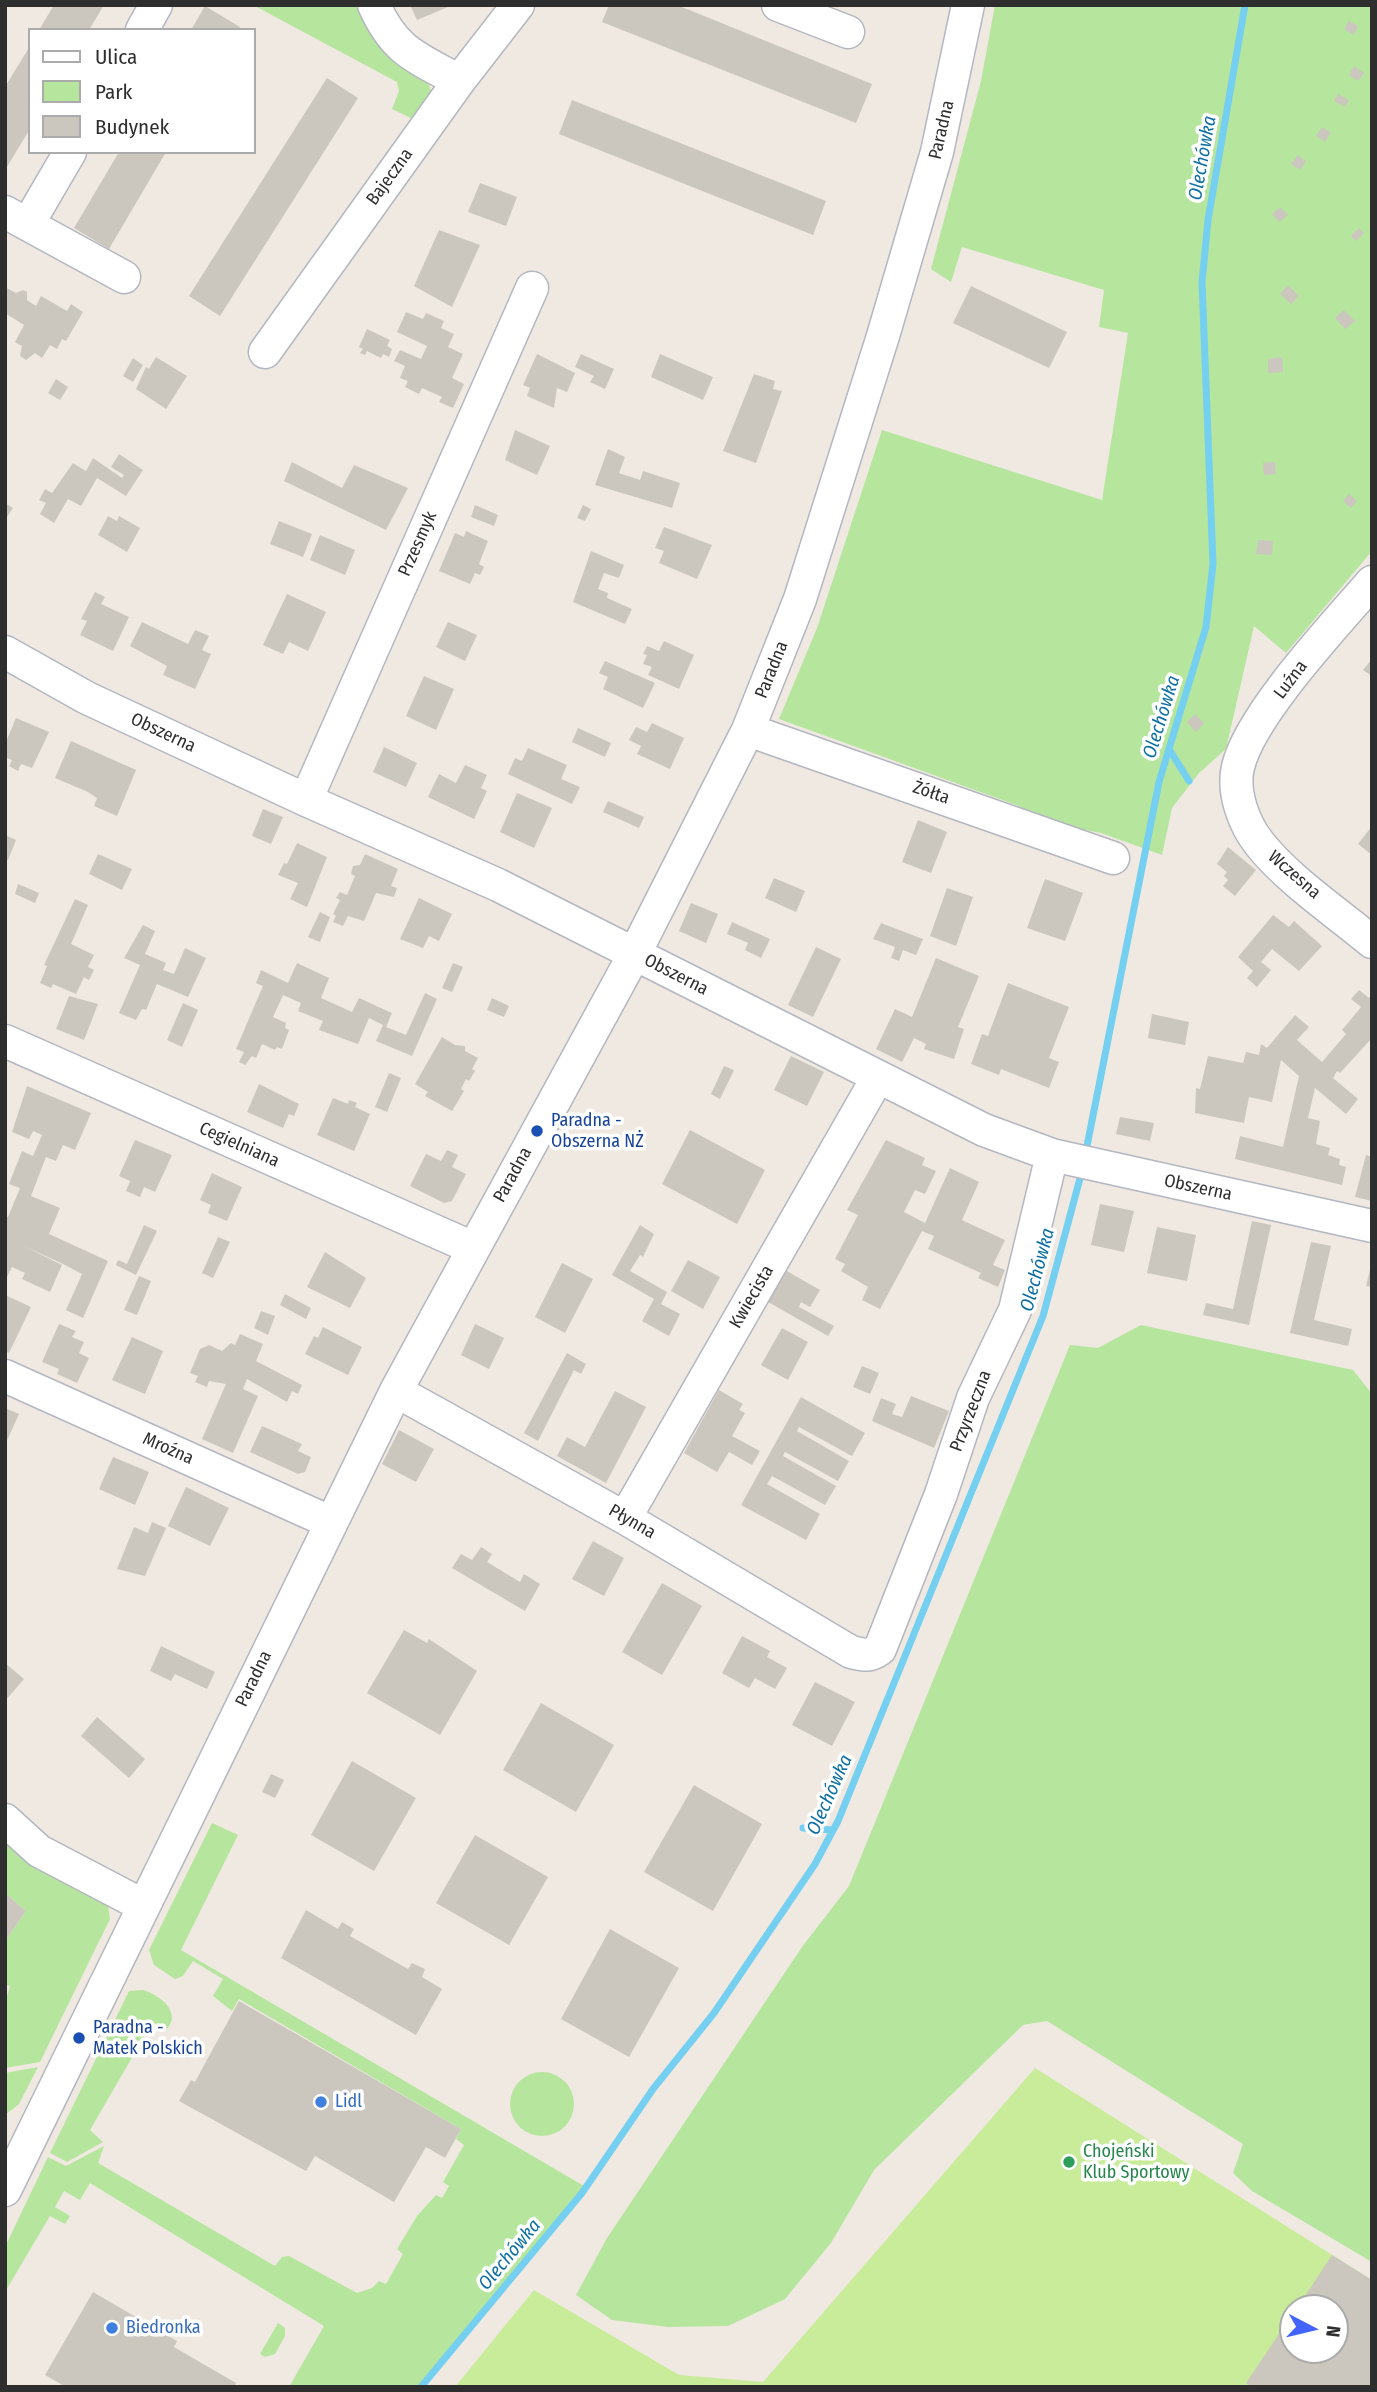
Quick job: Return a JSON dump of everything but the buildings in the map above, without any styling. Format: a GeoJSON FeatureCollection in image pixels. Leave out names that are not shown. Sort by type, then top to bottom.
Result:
{"type":"FeatureCollection","features":[{"type":"Feature","properties":{"kind":"street"},"geometry":{"type":"LineString","coordinates":[[143,28],[156,5]]}},
{"type":"Feature","properties":{"kind":"street"},"geometry":{"type":"LineString","coordinates":[[374,5],[384,28],[403,50],[459,81]]}},
{"type":"Feature","properties":{"kind":"street","name":"Bajeczna"},"geometry":{"type":"LineString","coordinates":[[265,352],[459,81],[518,5]]}},
{"type":"Feature","properties":{"kind":"street"},"geometry":{"type":"LineString","coordinates":[[778,5],[848,32]]}},
{"type":"Feature","properties":{"kind":"street","name":"Paradna"},"geometry":{"type":"LineString","coordinates":[[5,2190],[396,1391],[635,953],[748,730],[800,599],[883,336],[937,152],[968,5]]}},
{"type":"Feature","properties":{"kind":"street"},"geometry":{"type":"LineString","coordinates":[[68,154],[16,218],[124,277]]}},
{"type":"Feature","properties":{"kind":"street","name":"Przesmyk"},"geometry":{"type":"LineString","coordinates":[[306,800],[531,288]]}},
{"type":"Feature","properties":{"kind":"street","name":"Luźna"},"geometry":{"type":"LineString","coordinates":[[1237,792],[1237,770],[1243,749],[1266,713],[1372,582]]}},
{"type":"Feature","properties":{"kind":"street","name":"Obszerna"},"geometry":{"type":"LineString","coordinates":[[5,652],[87,698],[306,800],[498,885],[984,1130],[1058,1156],[1372,1226]]}},
{"type":"Feature","properties":{"kind":"street","name":"Żółta"},"geometry":{"type":"LineString","coordinates":[[748,730],[1113,858]]}},
{"type":"Feature","properties":{"kind":"street","name":"Wczesna"},"geometry":{"type":"LineString","coordinates":[[1237,792],[1253,832],[1272,858],[1372,942]]}},
{"type":"Feature","properties":{"kind":"street","name":"Cegielniana"},"geometry":{"type":"LineString","coordinates":[[5,1041],[473,1248]]}},
{"type":"Feature","properties":{"kind":"street","name":"Kwiecista"},"geometry":{"type":"LineString","coordinates":[[625,1518],[878,1077]]}},
{"type":"Feature","properties":{"kind":"street","name":"Przyrzeczna"},"geometry":{"type":"LineString","coordinates":[[866,1656],[880,1649],[945,1485],[973,1398],[1015,1310],[1058,1156]]}},
{"type":"Feature","properties":{"kind":"street","name":"Mroźna"},"geometry":{"type":"LineString","coordinates":[[5,1376],[330,1522]]}},
{"type":"Feature","properties":{"kind":"street","name":"Płynna"},"geometry":{"type":"LineString","coordinates":[[396,1391],[625,1518],[851,1652],[866,1656]]}},
{"type":"Feature","properties":{"kind":"street"},"geometry":{"type":"LineString","coordinates":[[5,1820],[39,1850],[144,1906]]}},
{"type":"Feature","properties":{"kind":"green space"},"geometry":{"type":"Polygon","coordinates":[[[253,5],[364,5],[427,79],[432,94],[417,121],[392,109],[399,91],[397,82],[253,5]]]}},
{"type":"Feature","properties":{"kind":"green space"},"geometry":{"type":"Polygon","coordinates":[[[995,5],[1372,5],[1372,551],[1286,653],[1254,626],[1226,749],[1199,773],[1172,808],[1162,855],[1101,833],[1048,823],[1019,806],[779,719],[817,628],[882,430],[1102,500],[1128,333],[1099,327],[1104,290],[962,247],[951,282],[931,269],[981,81],[995,5]]]}},
{"type":"Feature","properties":{"kind":"green space"},"geometry":{"type":"Polygon","coordinates":[[[1141,1325],[1353,1370],[1372,1394],[1372,2262],[1252,2191],[1233,2173],[1243,2144],[1047,2021],[1023,2025],[874,2170],[831,2243],[785,2299],[728,2326],[668,2327],[612,2320],[576,2295],[607,2238],[802,1947],[849,1886],[1070,1345],[1098,1348],[1141,1325]]]}},
{"type":"Feature","properties":{"kind":"green space"},"geometry":{"type":"Polygon","coordinates":[[[212,1823],[238,1835],[181,1950],[584,2186],[562,2219],[419,2387],[289,2387],[324,2326],[90,2183],[80,2200],[64,2191],[55,2207],[70,2216],[65,2224],[50,2216],[5,2292],[5,2247],[48,2157],[66,2166],[104,2146],[98,2163],[275,2266],[282,2257],[289,2256],[357,2293],[372,2288],[379,2281],[386,2284],[403,2254],[397,2249],[417,2216],[436,2195],[442,2198],[449,2186],[443,2182],[464,2145],[456,2139],[461,2129],[239,1999],[232,2011],[213,1996],[223,1979],[193,1961],[183,1976],[175,1979],[154,1965],[149,1950],[212,1823]]]}},
{"type":"Feature","properties":{"kind":"green space"},"geometry":{"type":"Polygon","coordinates":[[[5,1835],[97,1894],[108,1905],[110,1919],[40,2062],[5,2068],[5,2003],[10,1986],[5,1984],[5,1941],[26,1911],[5,1893],[5,1835]]]}},
{"type":"Feature","properties":{"kind":"green space"},"geometry":{"type":"Polygon","coordinates":[[[143,1990],[162,2000],[167,2006],[171,2011],[171,2024],[166,2030],[152,2023],[90,2130],[103,2142],[67,2162],[50,2153],[129,1991],[143,1990]]]}},
{"type":"Feature","properties":{"kind":"green space"},"geometry":{"type":"Polygon","coordinates":[[[38,2067],[19,2104],[5,2115],[5,2073],[38,2067]]]}},
{"type":"Feature","properties":{"kind":"green space","name":"Chojeński Klub Sportowy"},"geometry":{"type":"Polygon","coordinates":[[[1035,2068],[1372,2280],[1372,2387],[455,2387],[534,2290],[679,2375],[763,2382],[1035,2068]]]}},
{"type":"Feature","properties":{"kind":"green space"},"geometry":{"type":"Polygon","coordinates":[[[542,2072],[554,2074],[565,2081],[572,2092],[572,2116],[565,2127],[554,2134],[542,2136],[530,2134],[519,2127],[512,2116],[510,2104],[512,2092],[519,2081],[530,2074],[542,2072]]]}},
{"type":"Feature","properties":{"kind":"green space"},"geometry":{"type":"Polygon","coordinates":[[[278,2323],[285,2328],[285,2336],[275,2354],[265,2357],[260,2354],[278,2323]]]}},
{"type":"Feature","properties":{"kind":"waterway","name":"Olechówka"},"geometry":{"type":"LineString","coordinates":[[1085,1156],[1159,782],[1206,627],[1213,564],[1202,282],[1208,220],[1245,5]]}},
{"type":"Feature","properties":{"kind":"waterway"},"geometry":{"type":"LineString","coordinates":[[1169,749],[1189,781]]}},
{"type":"Feature","properties":{"kind":"waterway","name":"Olechówka"},"geometry":{"type":"LineString","coordinates":[[421,2387],[582,2193],[653,2089],[714,2013],[815,1864],[838,1821],[1043,1316],[1082,1171]]}},
{"type":"Feature","properties":{"kind":"waterway"},"geometry":{"type":"LineString","coordinates":[[803,1828],[833,1830]]}},
{"type":"Feature","properties":{"kind":"place","name":"Paradna - Obszerna NŻ"},"geometry":{"type":"Point","coordinates":[537,1131]}},
{"type":"Feature","properties":{"kind":"place","name":"Paradna - Matek Polskich"},"geometry":{"type":"Point","coordinates":[79,2038]}},
{"type":"Feature","properties":{"kind":"place","name":"Lidl"},"geometry":{"type":"Point","coordinates":[321,2102]}},
{"type":"Feature","properties":{"kind":"place","name":"Chojeński Klub Sportowy"},"geometry":{"type":"Point","coordinates":[1069,2162]}},
{"type":"Feature","properties":{"kind":"place","name":"Biedronka"},"geometry":{"type":"Point","coordinates":[112,2328]}}]}
